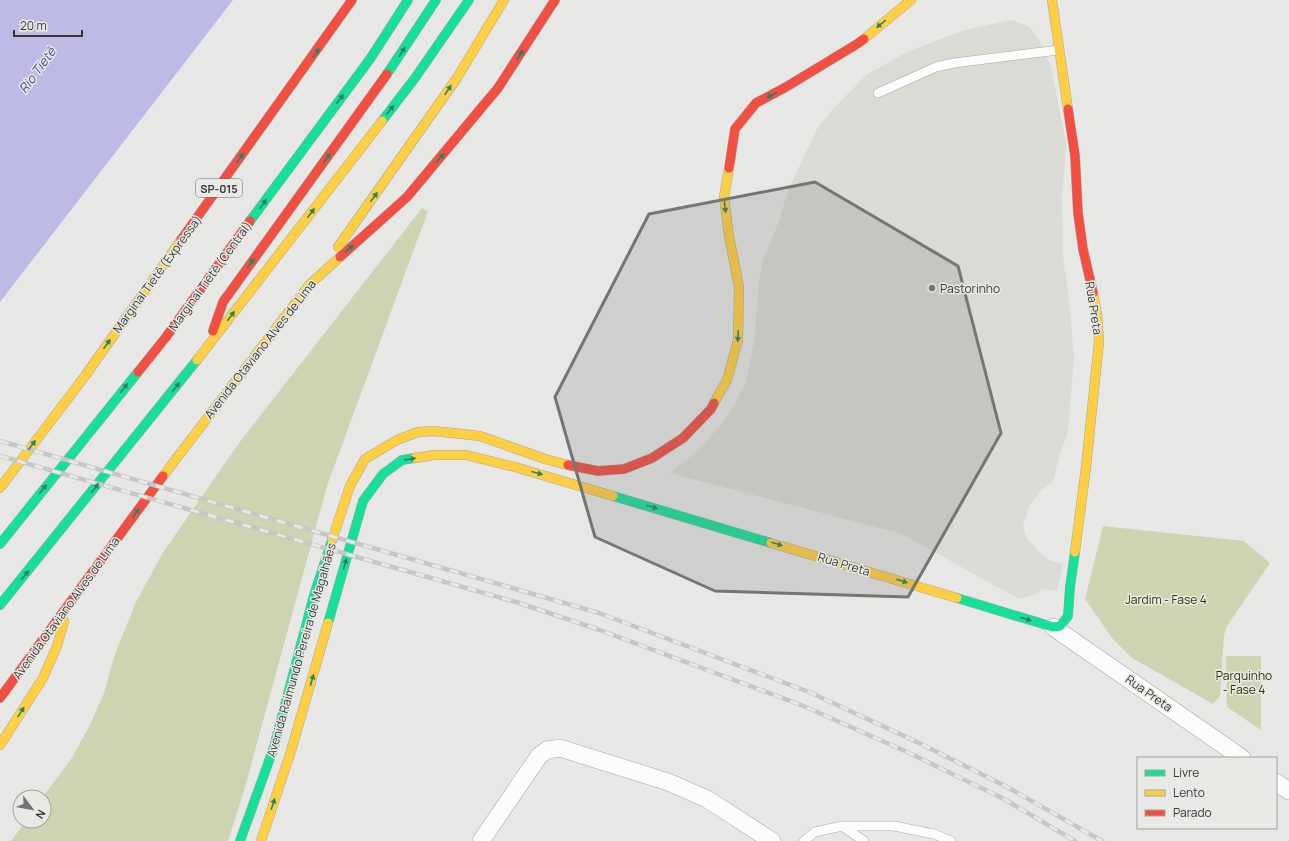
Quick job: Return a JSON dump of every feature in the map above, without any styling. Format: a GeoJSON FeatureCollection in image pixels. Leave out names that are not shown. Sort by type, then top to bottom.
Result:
{"type":"FeatureCollection","features":[{"type":"Feature","properties":{"kind":"main road","name":"Marginal Tietê (Expressa)"},"geometry":{"type":"LineString","coordinates":[[0,488],[85,376],[352,0]]}},
{"type":"Feature","properties":{"kind":"main road","name":"Marginal Tietê (Central)"},"geometry":{"type":"LineString","coordinates":[[0,544],[166,337],[316,130],[370,59],[408,0]]}},
{"type":"Feature","properties":{"kind":"main road"},"geometry":{"type":"LineString","coordinates":[[208,347],[223,302],[377,89],[436,0]]}},
{"type":"Feature","properties":{"kind":"main road"},"geometry":{"type":"LineString","coordinates":[[0,606],[208,347],[415,78],[469,0]]}},
{"type":"Feature","properties":{"kind":"main road"},"geometry":{"type":"LineString","coordinates":[[309,285],[333,256],[345,236],[414,141],[456,78],[504,0]]}},
{"type":"Feature","properties":{"kind":"main road","name":"Avenida Otaviano Alves de Lima"},"geometry":{"type":"LineString","coordinates":[[0,698],[184,447],[309,285],[412,191],[498,88],[555,0]]}},
{"type":"Feature","properties":{"kind":"main road","name":"Avenida Raimundo Pereira de Magalhães"},"geometry":{"type":"LineString","coordinates":[[240,841],[274,747],[314,595],[350,486],[365,459],[397,440],[418,432],[434,431],[480,436],[545,459],[576,468],[598,471],[624,469],[652,458],[683,438],[711,409],[727,380],[738,340],[739,287],[729,236],[724,197],[735,129],[756,103],[786,87],[857,44],[911,0]]}},
{"type":"Feature","properties":{"kind":"main road","name":"Rua Preta"},"geometry":{"type":"LineString","coordinates":[[1049,2],[1060,50],[1075,156],[1078,213],[1083,249],[1096,307],[1099,342],[1086,467],[1070,580],[1068,616]]}},
{"type":"Feature","properties":{"kind":"main road","name":"Avenida Raimundo Pereira de Magalhães"},"geometry":{"type":"LineString","coordinates":[[261,841],[293,743],[363,501],[383,474],[402,460],[434,455],[466,455],[615,488]]}},
{"type":"Feature","properties":{"kind":"main road"},"geometry":{"type":"LineString","coordinates":[[615,488],[618,474],[624,469]]}},
{"type":"Feature","properties":{"kind":"main road","name":"Rua Preta"},"geometry":{"type":"LineString","coordinates":[[615,488],[626,499],[1053,627]]}},
{"type":"Feature","properties":{"kind":"main road"},"geometry":{"type":"LineString","coordinates":[[0,745],[43,678],[57,646],[68,606]]}},
{"type":"Feature","properties":{"kind":"main road"},"geometry":{"type":"LineString","coordinates":[[1053,627],[1060,626],[1068,616]]}},
{"type":"Feature","properties":{"kind":"street","name":"Rua Preta"},"geometry":{"type":"LineString","coordinates":[[1068,616],[1072,629],[1086,649],[1241,757]]}},
{"type":"Feature","properties":{"kind":"street"},"geometry":{"type":"LineString","coordinates":[[1053,627],[1086,649]]}},
{"type":"Feature","properties":{"kind":"street"},"geometry":{"type":"LineString","coordinates":[[481,841],[539,756],[547,750],[560,748],[668,782],[707,799],[772,841]]}},
{"type":"Feature","properties":{"kind":"street"},"geometry":{"type":"LineString","coordinates":[[1277,783],[1289,791]]}},
{"type":"Feature","properties":{"kind":"lane"},"geometry":{"type":"LineString","coordinates":[[878,93],[936,67],[954,63],[1060,50]]}},
{"type":"Feature","properties":{"kind":"lane"},"geometry":{"type":"LineString","coordinates":[[804,841],[815,832],[842,826],[894,826],[934,834],[951,841]]}},
{"type":"Feature","properties":{"kind":"lane"},"geometry":{"type":"LineString","coordinates":[[842,826],[864,841]]}},
{"type":"Feature","properties":{"kind":"highlighted area"},"geometry":{"type":"Polygon","coordinates":[[[815,182],[958,266],[1001,433],[908,597],[715,591],[595,537],[555,397],[649,214],[815,182]]]}},
{"type":"Feature","properties":{"kind":"shaded area"},"geometry":{"type":"Polygon","coordinates":[[[1011,20],[1028,26],[1039,39],[1051,67],[1066,143],[1062,200],[1063,257],[1070,309],[1074,358],[1068,431],[1059,457],[1054,479],[1039,493],[1030,505],[1023,524],[1026,537],[1040,553],[1049,560],[1063,564],[1057,591],[1042,589],[1034,595],[1019,599],[902,534],[670,473],[701,448],[730,413],[746,382],[755,337],[758,287],[763,260],[779,221],[789,188],[818,127],[866,75],[909,51],[965,30],[1011,20]]]}},
{"type":"Feature","properties":{"kind":"green space"},"geometry":{"type":"Polygon","coordinates":[[[422,208],[428,211],[327,486],[244,791],[228,841],[11,841],[20,829],[52,829],[52,789],[49,789],[71,759],[89,727],[104,693],[114,657],[135,604],[162,554],[239,443],[422,208]]]}},
{"type":"Feature","properties":{"kind":"green space","name":"Jardim - Fase 4"},"geometry":{"type":"Polygon","coordinates":[[[1103,526],[1244,541],[1270,563],[1227,626],[1224,635],[1220,696],[1213,704],[1132,658],[1112,638],[1085,599],[1103,526]]]}},
{"type":"Feature","properties":{"kind":"green space","name":"Parquinho - Fase 4"},"geometry":{"type":"Polygon","coordinates":[[[1226,656],[1261,656],[1261,730],[1227,707],[1226,656]]]}},
{"type":"Feature","properties":{"kind":"water","name":"Rio Tietê"},"geometry":{"type":"Polygon","coordinates":[[[0,0],[233,0],[0,302],[0,0]]]}},
{"type":"Feature","properties":{"kind":"railway"},"geometry":{"type":"LineString","coordinates":[[0,441],[599,613],[809,692],[913,740],[1009,788],[1102,841]]}},
{"type":"Feature","properties":{"kind":"railway"},"geometry":{"type":"LineString","coordinates":[[0,456],[516,602],[597,629],[801,705],[905,751],[1004,799],[1075,841]]}},
{"type":"Feature","properties":{"kind":"traffic: fast"},"geometry":{"type":"LineString","coordinates":[[250,221],[370,59],[408,0]]}},
{"type":"Feature","properties":{"kind":"traffic: fast"},"geometry":{"type":"LineString","coordinates":[[387,74],[436,0]]}},
{"type":"Feature","properties":{"kind":"traffic: fast"},"geometry":{"type":"LineString","coordinates":[[382,121],[415,78],[469,0]]}},
{"type":"Feature","properties":{"kind":"traffic: fast"},"geometry":{"type":"LineString","coordinates":[[0,605],[197,360]]}},
{"type":"Feature","properties":{"kind":"traffic: fast"},"geometry":{"type":"LineString","coordinates":[[0,544],[138,372]]}},
{"type":"Feature","properties":{"kind":"traffic: fast"},"geometry":{"type":"LineString","coordinates":[[328,623],[363,501],[383,474],[402,460],[415,458]]}},
{"type":"Feature","properties":{"kind":"traffic: fast"},"geometry":{"type":"LineString","coordinates":[[613,496],[771,543]]}},
{"type":"Feature","properties":{"kind":"traffic: fast"},"geometry":{"type":"LineString","coordinates":[[240,841],[274,747],[314,595],[332,540]]}},
{"type":"Feature","properties":{"kind":"traffic: fast"},"geometry":{"type":"LineString","coordinates":[[957,598],[1053,627],[1060,626],[1068,616],[1075,552]]}},
{"type":"Feature","properties":{"kind":"traffic: slow"},"geometry":{"type":"LineString","coordinates":[[338,247],[457,78],[504,0]]}},
{"type":"Feature","properties":{"kind":"traffic: slow"},"geometry":{"type":"LineString","coordinates":[[864,39],[911,0]]}},
{"type":"Feature","properties":{"kind":"traffic: slow"},"geometry":{"type":"LineString","coordinates":[[1052,0],[1068,109]]}},
{"type":"Feature","properties":{"kind":"traffic: slow"},"geometry":{"type":"LineString","coordinates":[[197,360],[382,121]]}},
{"type":"Feature","properties":{"kind":"traffic: slow"},"geometry":{"type":"LineString","coordinates":[[714,403],[727,380],[738,340],[739,287],[729,236],[724,197],[729,168]]}},
{"type":"Feature","properties":{"kind":"traffic: slow"},"geometry":{"type":"LineString","coordinates":[[0,488],[85,376],[181,240]]}},
{"type":"Feature","properties":{"kind":"traffic: slow"},"geometry":{"type":"LineString","coordinates":[[163,476],[309,285],[340,257]]}},
{"type":"Feature","properties":{"kind":"traffic: slow"},"geometry":{"type":"LineString","coordinates":[[1075,552],[1086,467],[1099,342],[1097,314],[1093,293]]}},
{"type":"Feature","properties":{"kind":"traffic: slow"},"geometry":{"type":"LineString","coordinates":[[332,540],[350,486],[365,459],[397,440],[418,432],[434,431],[480,436],[545,459],[568,465]]}},
{"type":"Feature","properties":{"kind":"traffic: slow"},"geometry":{"type":"LineString","coordinates":[[415,458],[434,455],[466,455],[515,467],[613,496]]}},
{"type":"Feature","properties":{"kind":"traffic: slow"},"geometry":{"type":"LineString","coordinates":[[771,543],[957,598]]}},
{"type":"Feature","properties":{"kind":"traffic: slow"},"geometry":{"type":"LineString","coordinates":[[0,745],[43,678],[57,646],[64,621]]}},
{"type":"Feature","properties":{"kind":"traffic: slow"},"geometry":{"type":"LineString","coordinates":[[261,841],[291,751],[328,623]]}},
{"type":"Feature","properties":{"kind":"traffic: jam"},"geometry":{"type":"LineString","coordinates":[[181,240],[352,0]]}},
{"type":"Feature","properties":{"kind":"traffic: jam"},"geometry":{"type":"LineString","coordinates":[[340,257],[407,197],[498,88],[555,0]]}},
{"type":"Feature","properties":{"kind":"traffic: jam"},"geometry":{"type":"LineString","coordinates":[[729,168],[735,129],[756,103],[786,87],[864,39]]}},
{"type":"Feature","properties":{"kind":"traffic: jam"},"geometry":{"type":"LineString","coordinates":[[213,331],[223,302],[387,74]]}},
{"type":"Feature","properties":{"kind":"traffic: jam"},"geometry":{"type":"LineString","coordinates":[[1068,109],[1075,156],[1078,213],[1083,249],[1093,293]]}},
{"type":"Feature","properties":{"kind":"traffic: jam"},"geometry":{"type":"LineString","coordinates":[[138,372],[166,337],[250,221]]}},
{"type":"Feature","properties":{"kind":"traffic: jam"},"geometry":{"type":"LineString","coordinates":[[568,465],[598,471],[624,469],[652,458],[683,438],[711,409],[714,403]]}},
{"type":"Feature","properties":{"kind":"traffic: jam"},"geometry":{"type":"LineString","coordinates":[[0,698],[163,476]]}},
{"type":"Feature","properties":{"kind":"place","name":"Pastorinho"},"geometry":{"type":"Point","coordinates":[932,288]}}]}
